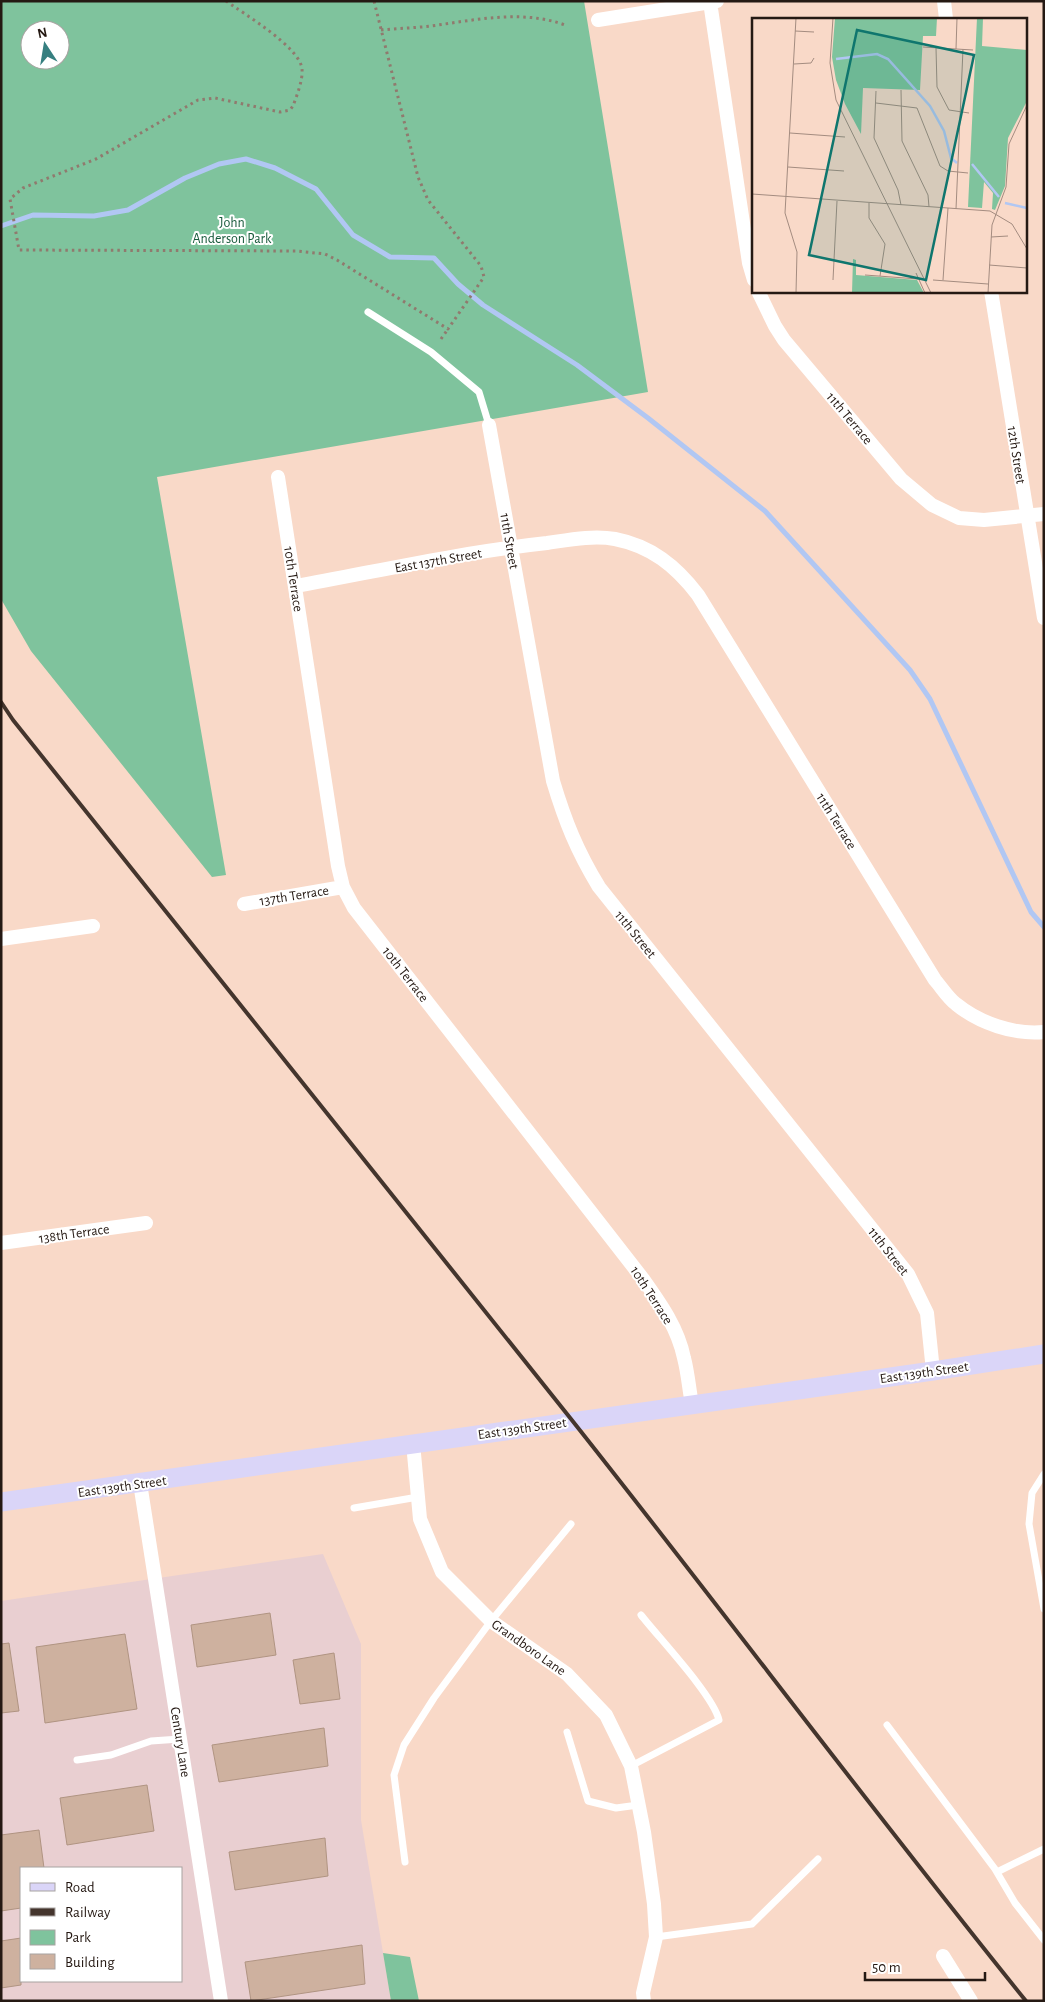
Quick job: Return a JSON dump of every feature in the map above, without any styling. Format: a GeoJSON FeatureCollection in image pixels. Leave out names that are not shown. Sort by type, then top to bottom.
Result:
{"type":"FeatureCollection","features":[{"type":"Feature","properties":{"kind":"street"},"geometry":{"type":"LineString","coordinates":[[944,1],[946,18]]}},
{"type":"Feature","properties":{"kind":"street"},"geometry":{"type":"LineString","coordinates":[[598,20],[713,2],[748,264],[752,275]]}},
{"type":"Feature","properties":{"kind":"street","name":"11th Terrace"},"geometry":{"type":"LineString","coordinates":[[758,292],[784,340],[901,479],[932,506],[959,518],[984,520],[1044,514]]}},
{"type":"Feature","properties":{"kind":"street","name":"12th Street"},"geometry":{"type":"LineString","coordinates":[[990,292],[1044,618]]}},
{"type":"Feature","properties":{"kind":"street","name":"11th Street"},"geometry":{"type":"LineString","coordinates":[[489,426],[553,781],[565,822],[583,861],[599,887],[908,1274],[927,1313],[933,1372]]}},
{"type":"Feature","properties":{"kind":"street","name":"10th Terrace"},"geometry":{"type":"LineString","coordinates":[[278,477],[338,866],[343,887],[354,908],[648,1286],[666,1314],[677,1336],[684,1357],[692,1404]]}},
{"type":"Feature","properties":{"kind":"street","name":"East 137th Street"},"geometry":{"type":"LineString","coordinates":[[296,586],[511,547],[590,538],[615,539],[655,553],[666,561]]}},
{"type":"Feature","properties":{"kind":"street","name":"11th Terrace"},"geometry":{"type":"LineString","coordinates":[[666,561],[683,575],[698,594],[935,980],[955,1004],[981,1019],[1012,1031],[1044,1032]]}},
{"type":"Feature","properties":{"kind":"street","name":"137th Terrace"},"geometry":{"type":"LineString","coordinates":[[244,904],[343,887]]}},
{"type":"Feature","properties":{"kind":"street"},"geometry":{"type":"LineString","coordinates":[[1,939],[93,926]]}},
{"type":"Feature","properties":{"kind":"street","name":"138th Terrace"},"geometry":{"type":"LineString","coordinates":[[1,1243],[146,1223]]}},
{"type":"Feature","properties":{"kind":"street","name":"East 139th Street"},"geometry":{"type":"LineString","coordinates":[[1,1502],[692,1404],[933,1372],[1044,1354]]}},
{"type":"Feature","properties":{"kind":"street","name":"Grandboro Lane"},"geometry":{"type":"LineString","coordinates":[[413,1443],[420,1519],[442,1572],[491,1621],[567,1674],[606,1715],[631,1766],[654,1904],[656,1937],[643,1994],[644,2001]]}},
{"type":"Feature","properties":{"kind":"street","name":"Century Lane"},"geometry":{"type":"LineString","coordinates":[[140,1483],[221,2001]]}},
{"type":"Feature","properties":{"kind":"street"},"geometry":{"type":"LineString","coordinates":[[943,1956],[971,2001]]}},
{"type":"Feature","properties":{"kind":"lane"},"geometry":{"type":"LineString","coordinates":[[368,312],[431,352],[479,392],[489,426]]}},
{"type":"Feature","properties":{"kind":"lane"},"geometry":{"type":"LineString","coordinates":[[1044,1474],[1032,1493],[1029,1524],[1044,1608]]}},
{"type":"Feature","properties":{"kind":"lane"},"geometry":{"type":"LineString","coordinates":[[354,1508],[418,1497]]}},
{"type":"Feature","properties":{"kind":"lane"},"geometry":{"type":"LineString","coordinates":[[405,1862],[394,1775],[404,1745],[434,1698],[491,1621],[571,1524]]}},
{"type":"Feature","properties":{"kind":"lane"},"geometry":{"type":"LineString","coordinates":[[631,1766],[719,1720],[717,1713],[703,1691],[641,1615]]}},
{"type":"Feature","properties":{"kind":"lane"},"geometry":{"type":"LineString","coordinates":[[888,1725],[997,1872],[1015,1904],[1044,1940]]}},
{"type":"Feature","properties":{"kind":"lane"},"geometry":{"type":"LineString","coordinates":[[567,1732],[588,1801],[616,1808],[638,1805]]}},
{"type":"Feature","properties":{"kind":"lane"},"geometry":{"type":"LineString","coordinates":[[77,1760],[111,1755],[151,1741],[180,1739]]}},
{"type":"Feature","properties":{"kind":"lane"},"geometry":{"type":"LineString","coordinates":[[997,1872],[1044,1849]]}},
{"type":"Feature","properties":{"kind":"lane"},"geometry":{"type":"LineString","coordinates":[[656,1937],[752,1924],[818,1859]]}},
{"type":"Feature","properties":{"kind":"path"},"geometry":{"type":"LineString","coordinates":[[226,1],[290,47],[300,60],[302,70],[298,93],[290,110],[280,112],[215,98],[198,100],[96,159],[18,191],[10,199],[19,250],[278,251],[326,254],[448,329]]}},
{"type":"Feature","properties":{"kind":"path"},"geometry":{"type":"LineString","coordinates":[[374,1],[407,138],[422,189],[428,200],[481,266],[484,277],[441,339]]}},
{"type":"Feature","properties":{"kind":"path"},"geometry":{"type":"LineString","coordinates":[[380,30],[436,26],[491,18],[542,18],[565,25]]}},
{"type":"Feature","properties":{"kind":"shaded area"},"geometry":{"type":"Polygon","coordinates":[[[323,1554],[361,1644],[361,1820],[391,2001],[1,2001],[1,1601],[323,1554]]]}},
{"type":"Feature","properties":{"kind":"green space","name":"John Anderson Park"},"geometry":{"type":"Polygon","coordinates":[[[1,1],[584,1],[648,392],[157,477],[226,875],[212,877],[31,651],[1,599],[1,1]]]}},
{"type":"Feature","properties":{"kind":"green space"},"geometry":{"type":"Polygon","coordinates":[[[383,1953],[410,1957],[419,2001],[391,2001],[383,1953]]]}},
{"type":"Feature","properties":{"kind":"building"},"geometry":{"type":"Polygon","coordinates":[[[270,1613],[276,1655],[197,1667],[191,1625],[270,1613]]]}},
{"type":"Feature","properties":{"kind":"building"},"geometry":{"type":"Polygon","coordinates":[[[125,1634],[137,1709],[45,1723],[36,1647],[125,1634]]]}},
{"type":"Feature","properties":{"kind":"building"},"geometry":{"type":"Polygon","coordinates":[[[9,1643],[19,1711],[1,1713],[1,1644],[9,1643]]]}},
{"type":"Feature","properties":{"kind":"building"},"geometry":{"type":"Polygon","coordinates":[[[334,1653],[340,1699],[300,1704],[293,1660],[334,1653]]]}},
{"type":"Feature","properties":{"kind":"building"},"geometry":{"type":"Polygon","coordinates":[[[324,1728],[328,1766],[219,1782],[212,1745],[324,1728]]]}},
{"type":"Feature","properties":{"kind":"building"},"geometry":{"type":"Polygon","coordinates":[[[147,1785],[154,1831],[67,1845],[60,1798],[147,1785]]]}},
{"type":"Feature","properties":{"kind":"building"},"geometry":{"type":"Polygon","coordinates":[[[39,1830],[44,1867],[20,1867],[20,1908],[1,1911],[1,1835],[39,1830]]]}},
{"type":"Feature","properties":{"kind":"building"},"geometry":{"type":"Polygon","coordinates":[[[325,1838],[328,1876],[235,1890],[229,1852],[325,1838]]]}},
{"type":"Feature","properties":{"kind":"building"},"geometry":{"type":"Polygon","coordinates":[[[20,1938],[21,1985],[1,1988],[1,1941],[20,1938]]]}},
{"type":"Feature","properties":{"kind":"building"},"geometry":{"type":"Polygon","coordinates":[[[362,1945],[365,1984],[251,2001],[245,1962],[362,1945]]]}},
{"type":"Feature","properties":{"kind":"waterway"},"geometry":{"type":"LineString","coordinates":[[1,226],[33,215],[94,216],[128,210],[185,178],[219,164],[246,159],[275,168],[316,189],[353,235],[390,257],[434,258],[458,284],[483,305],[577,365],[648,418],[765,511],[910,670],[930,699],[1031,912],[1044,927]]}},
{"type":"Feature","properties":{"kind":"railway"},"geometry":{"type":"LineString","coordinates":[[1,702],[13,720],[571,1419],[1026,2001]]}}]}
